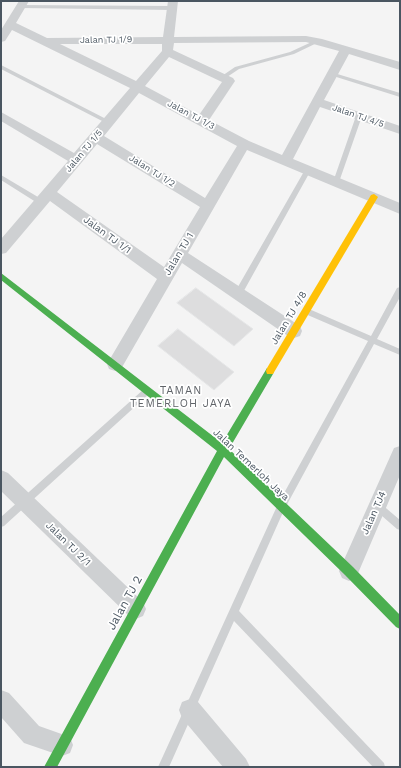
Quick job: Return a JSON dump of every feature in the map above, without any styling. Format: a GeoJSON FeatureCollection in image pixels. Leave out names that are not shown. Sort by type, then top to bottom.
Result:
{"type":"FeatureCollection","features":[{"type":"Feature","properties":{"kind":"street"},"geometry":{"type":"LineString","coordinates":[[1,39],[22,4]]}},
{"type":"Feature","properties":{"kind":"street"},"geometry":{"type":"LineString","coordinates":[[172,4],[167,52],[230,81],[202,120]]}},
{"type":"Feature","properties":{"kind":"street","name":"Jalan TJ 1/3"},"geometry":{"type":"LineString","coordinates":[[10,24],[138,87],[202,120],[244,144],[400,209]]}},
{"type":"Feature","properties":{"kind":"street","name":"Jalan TJ 1/9"},"geometry":{"type":"LineString","coordinates":[[44,41],[306,39],[318,41],[400,66]]}},
{"type":"Feature","properties":{"kind":"street"},"geometry":{"type":"LineString","coordinates":[[285,161],[345,50]]}},
{"type":"Feature","properties":{"kind":"street","name":"Jalan TJ 1/5"},"geometry":{"type":"LineString","coordinates":[[2,247],[167,52]]}},
{"type":"Feature","properties":{"kind":"street","name":"Jalan TJ 4/5"},"geometry":{"type":"LineString","coordinates":[[317,102],[400,130]]}},
{"type":"Feature","properties":{"kind":"street"},"geometry":{"type":"LineString","coordinates":[[1,116],[76,160]]}},
{"type":"Feature","properties":{"kind":"street","name":"Jalan TJ 1/2"},"geometry":{"type":"LineString","coordinates":[[96,137],[208,206]]}},
{"type":"Feature","properties":{"kind":"street","name":"Jalan TJ 1"},"geometry":{"type":"LineString","coordinates":[[114,364],[244,144]]}},
{"type":"Feature","properties":{"kind":"street","name":"Jalan TJ 1/1"},"geometry":{"type":"LineString","coordinates":[[45,197],[166,277]]}},
{"type":"Feature","properties":{"kind":"street","name":"Jalan TJ 4/8"},"geometry":{"type":"LineString","coordinates":[[223,450],[374,197]]}},
{"type":"Feature","properties":{"kind":"street"},"geometry":{"type":"LineString","coordinates":[[179,254],[294,332]]}},
{"type":"Feature","properties":{"kind":"street","name":"Jalan Temerloh Jaya"},"geometry":{"type":"LineString","coordinates":[[1,277],[148,390],[223,450],[349,571],[400,623]]}},
{"type":"Feature","properties":{"kind":"street","name":"Jalan TJ 2"},"geometry":{"type":"LineString","coordinates":[[50,767],[223,450]]}},
{"type":"Feature","properties":{"kind":"street","name":"Jalan TJ4"},"geometry":{"type":"LineString","coordinates":[[349,571],[400,454]]}},
{"type":"Feature","properties":{"kind":"street","name":"Jalan TJ 2/1"},"geometry":{"type":"LineString","coordinates":[[1,478],[136,609]]}},
{"type":"Feature","properties":{"kind":"street"},"geometry":{"type":"LineString","coordinates":[[1,701],[32,736],[62,745]]}},
{"type":"Feature","properties":{"kind":"street"},"geometry":{"type":"LineString","coordinates":[[190,710],[238,767]]}},
{"type":"Feature","properties":{"kind":"lane"},"geometry":{"type":"LineString","coordinates":[[22,4],[172,4]]}},
{"type":"Feature","properties":{"kind":"lane"},"geometry":{"type":"LineString","coordinates":[[222,78],[237,68],[292,53],[318,41]]}},
{"type":"Feature","properties":{"kind":"lane"},"geometry":{"type":"LineString","coordinates":[[1,66],[108,122]]}},
{"type":"Feature","properties":{"kind":"lane"},"geometry":{"type":"LineString","coordinates":[[332,74],[400,96]]}},
{"type":"Feature","properties":{"kind":"lane"},"geometry":{"type":"LineString","coordinates":[[336,182],[359,116]]}},
{"type":"Feature","properties":{"kind":"lane"},"geometry":{"type":"LineString","coordinates":[[238,294],[308,170]]}},
{"type":"Feature","properties":{"kind":"lane"},"geometry":{"type":"LineString","coordinates":[[1,177],[45,197]]}},
{"type":"Feature","properties":{"kind":"lane"},"geometry":{"type":"LineString","coordinates":[[164,767],[281,507],[400,290]]}},
{"type":"Feature","properties":{"kind":"lane"},"geometry":{"type":"LineString","coordinates":[[306,311],[400,352]]}},
{"type":"Feature","properties":{"kind":"lane"},"geometry":{"type":"LineString","coordinates":[[1,523],[148,390]]}},
{"type":"Feature","properties":{"kind":"lane"},"geometry":{"type":"LineString","coordinates":[[377,506],[400,526]]}},
{"type":"Feature","properties":{"kind":"lane"},"geometry":{"type":"LineString","coordinates":[[233,612],[380,767]]}},
{"type":"Feature","properties":{"kind":"building"},"geometry":{"type":"Polygon","coordinates":[[[196,288],[253,329],[234,346],[177,303],[196,288]]]}},
{"type":"Feature","properties":{"kind":"building"},"geometry":{"type":"Polygon","coordinates":[[[178,329],[234,372],[214,390],[158,346],[178,329]]]}},
{"type":"Feature","properties":{"kind":"traffic: fast"},"geometry":{"type":"LineString","coordinates":[[1,276],[223,450],[349,571],[400,623]]}},
{"type":"Feature","properties":{"kind":"traffic: fast"},"geometry":{"type":"LineString","coordinates":[[50,767],[223,450],[270,371]]}},
{"type":"Feature","properties":{"kind":"traffic: slow"},"geometry":{"type":"LineString","coordinates":[[270,371],[374,197]]}},
{"type":"Feature","properties":{"kind":"district","name":"TAMAN TEMERLOH JAYA"},"geometry":{"type":"Point","coordinates":[181,397]}}]}
